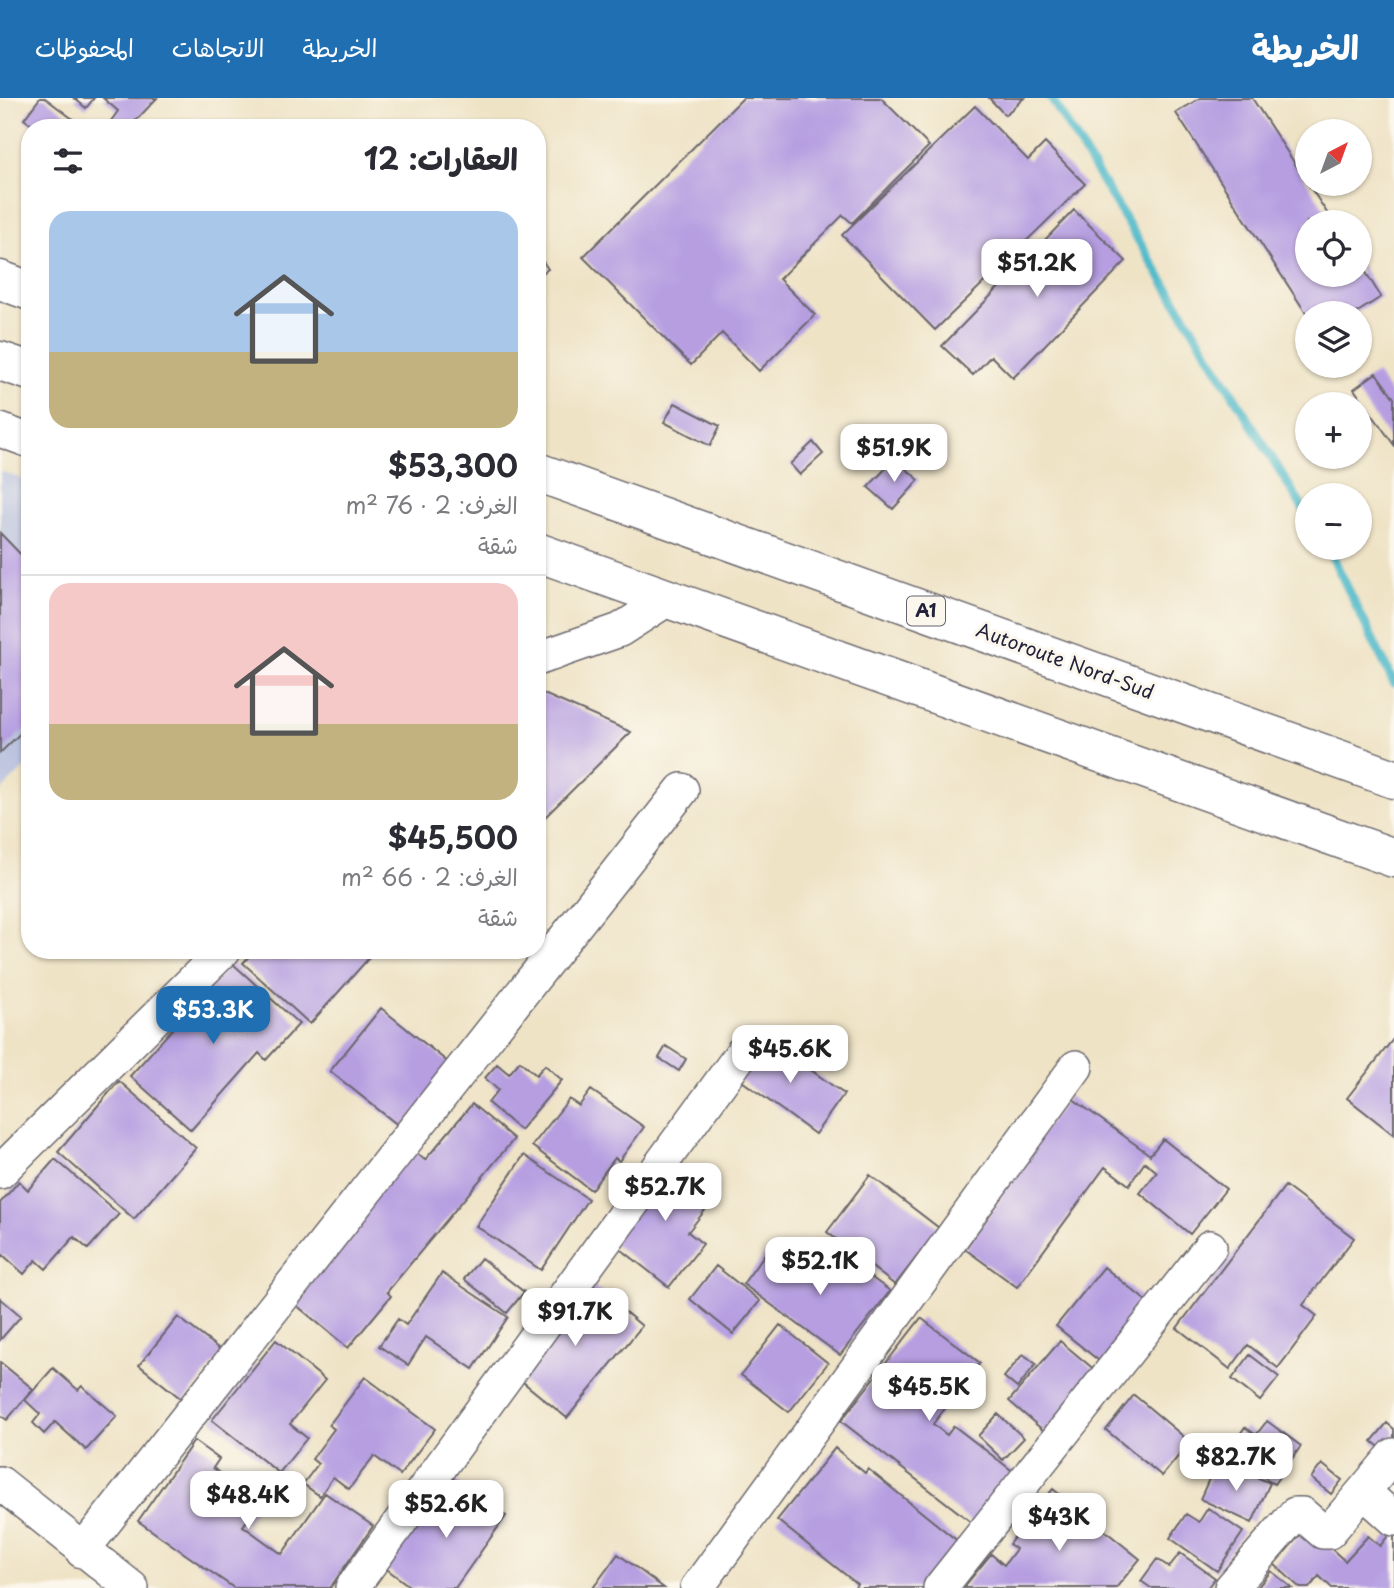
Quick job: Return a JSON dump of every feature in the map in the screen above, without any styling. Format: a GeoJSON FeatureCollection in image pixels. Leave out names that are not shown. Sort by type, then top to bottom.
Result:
{"type":"FeatureCollection","features":[{"type":"Feature","properties":{"kind":"highway"},"geometry":{"type":"LineString","coordinates":[[0,280],[21,288]]}},
{"type":"Feature","properties":{"kind":"highway"},"geometry":{"type":"LineString","coordinates":[[0,360],[21,368]]}},
{"type":"Feature","properties":{"kind":"highway","name":"Autoroute Nord-Sud"},"geometry":{"type":"LineString","coordinates":[[546,475],[1394,779]]}},
{"type":"Feature","properties":{"kind":"highway"},"geometry":{"type":"LineString","coordinates":[[546,555],[1394,858]]}},
{"type":"Feature","properties":{"kind":"street"},"geometry":{"type":"LineString","coordinates":[[0,430],[21,438]]}},
{"type":"Feature","properties":{"kind":"street"},"geometry":{"type":"LineString","coordinates":[[546,656],[620,630],[668,599]]}},
{"type":"Feature","properties":{"kind":"street"},"geometry":{"type":"LineString","coordinates":[[82,1551],[682,790]]}},
{"type":"Feature","properties":{"kind":"street"},"geometry":{"type":"LineString","coordinates":[[0,1172],[215,959]]}},
{"type":"Feature","properties":{"kind":"street"},"geometry":{"type":"LineString","coordinates":[[352,1588],[742,1053]]}},
{"type":"Feature","properties":{"kind":"street"},"geometry":{"type":"LineString","coordinates":[[696,1588],[1076,1067]]}},
{"type":"Feature","properties":{"kind":"street"},"geometry":{"type":"LineString","coordinates":[[940,1588],[1210,1247]]}},
{"type":"Feature","properties":{"kind":"street"},"geometry":{"type":"LineString","coordinates":[[1231,1588],[1295,1514],[1302,1514],[1326,1533],[1394,1455]]}},
{"type":"Feature","properties":{"kind":"street"},"geometry":{"type":"LineString","coordinates":[[0,1483],[82,1551],[132,1588]]}},
{"type":"Feature","properties":{"kind":"street"},"geometry":{"type":"LineString","coordinates":[[1364,1492],[1394,1519]]}},
{"type":"Feature","properties":{"kind":"shaded area"},"geometry":{"type":"Polygon","coordinates":[[[0,471],[21,479],[21,771],[0,792],[0,471]]]}},
{"type":"Feature","properties":{"kind":"building"},"geometry":{"type":"Polygon","coordinates":[[[40,98],[45,98],[73,119],[24,119],[40,98]]]}},
{"type":"Feature","properties":{"kind":"building"},"geometry":{"type":"Polygon","coordinates":[[[74,98],[94,98],[86,108],[74,98]]]}},
{"type":"Feature","properties":{"kind":"building"},"geometry":{"type":"Polygon","coordinates":[[[103,98],[157,98],[137,119],[112,119],[118,111],[103,98]]]}},
{"type":"Feature","properties":{"kind":"building"},"geometry":{"type":"Polygon","coordinates":[[[743,98],[881,98],[929,146],[852,223],[843,215],[779,279],[815,315],[759,371],[722,333],[691,365],[583,257],[743,98]]]}},
{"type":"Feature","properties":{"kind":"building"},"geometry":{"type":"Polygon","coordinates":[[[989,98],[1024,98],[1005,115],[989,98]]]}},
{"type":"Feature","properties":{"kind":"building"},"geometry":{"type":"Polygon","coordinates":[[[1200,98],[1252,98],[1295,164],[1295,196],[1316,196],[1325,210],[1295,210],[1295,287],[1372,287],[1372,282],[1381,297],[1372,303],[1298,301],[1176,113],[1200,98]]]}},
{"type":"Feature","properties":{"kind":"building"},"geometry":{"type":"Polygon","coordinates":[[[975,106],[1028,160],[1045,143],[1085,184],[935,330],[842,235],[975,106]]]}},
{"type":"Feature","properties":{"kind":"building"},"geometry":{"type":"Polygon","coordinates":[[[1074,210],[1126,261],[1013,378],[991,356],[973,375],[942,346],[1074,210]]]}},
{"type":"Feature","properties":{"kind":"building"},"geometry":{"type":"Polygon","coordinates":[[[1376,373],[1394,398],[1394,445],[1372,414],[1372,392],[1356,392],[1354,389],[1376,373]]]}},
{"type":"Feature","properties":{"kind":"building"},"geometry":{"type":"Polygon","coordinates":[[[675,403],[720,426],[710,446],[664,422],[675,403]]]}},
{"type":"Feature","properties":{"kind":"building"},"geometry":{"type":"Polygon","coordinates":[[[813,442],[823,454],[800,475],[790,464],[813,442]]]}},
{"type":"Feature","properties":{"kind":"building"},"geometry":{"type":"Polygon","coordinates":[[[895,459],[919,480],[893,509],[868,487],[895,459]]]}},
{"type":"Feature","properties":{"kind":"building"},"geometry":{"type":"Polygon","coordinates":[[[0,533],[21,555],[21,733],[0,753],[0,533]]]}},
{"type":"Feature","properties":{"kind":"building"},"geometry":{"type":"Polygon","coordinates":[[[546,695],[631,732],[546,816],[546,695]]]}},
{"type":"Feature","properties":{"kind":"building"},"geometry":{"type":"Polygon","coordinates":[[[247,959],[368,959],[310,1024],[243,963],[247,959]]]}},
{"type":"Feature","properties":{"kind":"building"},"geometry":{"type":"Polygon","coordinates":[[[232,963],[299,1024],[266,1060],[259,1053],[191,1130],[130,1076],[232,963]]]}},
{"type":"Feature","properties":{"kind":"building"},"geometry":{"type":"Polygon","coordinates":[[[381,1008],[455,1068],[404,1130],[330,1071],[381,1008]]]}},
{"type":"Feature","properties":{"kind":"building"},"geometry":{"type":"Polygon","coordinates":[[[764,1036],[844,1094],[815,1134],[735,1076],[764,1036]]]}},
{"type":"Feature","properties":{"kind":"building"},"geometry":{"type":"Polygon","coordinates":[[[1394,1038],[1394,1135],[1347,1098],[1394,1038]]]}},
{"type":"Feature","properties":{"kind":"building"},"geometry":{"type":"Polygon","coordinates":[[[666,1046],[686,1059],[679,1071],[659,1058],[666,1046]]]}},
{"type":"Feature","properties":{"kind":"building"},"geometry":{"type":"Polygon","coordinates":[[[520,1061],[536,1075],[545,1065],[562,1080],[520,1130],[488,1103],[498,1090],[485,1078],[497,1064],[509,1074],[520,1061]]]}},
{"type":"Feature","properties":{"kind":"building"},"geometry":{"type":"Polygon","coordinates":[[[119,1081],[196,1148],[134,1219],[58,1152],[119,1081]]]}},
{"type":"Feature","properties":{"kind":"building"},"geometry":{"type":"Polygon","coordinates":[[[591,1090],[644,1127],[619,1161],[615,1158],[591,1190],[532,1146],[569,1099],[579,1106],[591,1090]]]}},
{"type":"Feature","properties":{"kind":"building"},"geometry":{"type":"Polygon","coordinates":[[[1069,1096],[1150,1155],[1163,1139],[1226,1189],[1190,1234],[1140,1193],[1157,1172],[1145,1162],[1129,1185],[1105,1167],[1017,1287],[965,1249],[1002,1197],[998,1194],[1069,1096]]]}},
{"type":"Feature","properties":{"kind":"building"},"geometry":{"type":"Polygon","coordinates":[[[472,1104],[514,1139],[387,1292],[391,1296],[348,1348],[289,1299],[413,1150],[425,1160],[472,1104]]]}},
{"type":"Feature","properties":{"kind":"building"},"geometry":{"type":"Polygon","coordinates":[[[524,1155],[588,1199],[541,1270],[476,1226],[524,1155]]]}},
{"type":"Feature","properties":{"kind":"building"},"geometry":{"type":"Polygon","coordinates":[[[671,1158],[717,1195],[688,1232],[703,1244],[669,1287],[608,1239],[671,1158]]]}},
{"type":"Feature","properties":{"kind":"building"},"geometry":{"type":"Polygon","coordinates":[[[55,1159],[119,1214],[88,1249],[74,1237],[46,1269],[36,1260],[24,1274],[3,1255],[0,1258],[0,1203],[19,1181],[28,1190],[55,1159]]]}},
{"type":"Feature","properties":{"kind":"building"},"geometry":{"type":"Polygon","coordinates":[[[870,1175],[939,1228],[895,1285],[827,1232],[870,1175]]]}},
{"type":"Feature","properties":{"kind":"building"},"geometry":{"type":"Polygon","coordinates":[[[1285,1186],[1354,1238],[1303,1305],[1317,1316],[1278,1368],[1248,1345],[1230,1369],[1177,1328],[1285,1186]]]}},
{"type":"Feature","properties":{"kind":"building"},"geometry":{"type":"Polygon","coordinates":[[[832,1249],[890,1291],[840,1355],[743,1284],[767,1251],[808,1281],[832,1249]]]}},
{"type":"Feature","properties":{"kind":"building"},"geometry":{"type":"Polygon","coordinates":[[[481,1258],[524,1292],[507,1313],[464,1279],[481,1258]]]}},
{"type":"Feature","properties":{"kind":"building"},"geometry":{"type":"Polygon","coordinates":[[[716,1266],[760,1301],[733,1334],[690,1299],[716,1266]]]}},
{"type":"Feature","properties":{"kind":"building"},"geometry":{"type":"Polygon","coordinates":[[[1104,1267],[1156,1309],[1108,1368],[1056,1326],[1104,1267]]]}},
{"type":"Feature","properties":{"kind":"building"},"geometry":{"type":"Polygon","coordinates":[[[442,1273],[508,1317],[473,1369],[426,1337],[408,1365],[379,1346],[398,1319],[406,1325],[442,1273]]]}},
{"type":"Feature","properties":{"kind":"building"},"geometry":{"type":"Polygon","coordinates":[[[583,1277],[642,1326],[567,1418],[507,1369],[583,1277]]]}},
{"type":"Feature","properties":{"kind":"building"},"geometry":{"type":"Polygon","coordinates":[[[0,1298],[21,1316],[0,1340],[0,1298]]]}},
{"type":"Feature","properties":{"kind":"building"},"geometry":{"type":"Polygon","coordinates":[[[178,1317],[223,1352],[184,1401],[139,1365],[178,1317]]]}},
{"type":"Feature","properties":{"kind":"building"},"geometry":{"type":"Polygon","coordinates":[[[921,1318],[980,1363],[933,1424],[947,1435],[954,1426],[1015,1473],[975,1525],[841,1421],[921,1318]]]}},
{"type":"Feature","properties":{"kind":"building"},"geometry":{"type":"Polygon","coordinates":[[[780,1325],[828,1363],[789,1412],[741,1375],[780,1325]]]}},
{"type":"Feature","properties":{"kind":"building"},"geometry":{"type":"Polygon","coordinates":[[[276,1340],[325,1380],[290,1424],[307,1438],[279,1473],[212,1420],[276,1340]]]}},
{"type":"Feature","properties":{"kind":"building"},"geometry":{"type":"Polygon","coordinates":[[[1060,1341],[1102,1376],[1051,1437],[1009,1401],[1060,1341]]]}},
{"type":"Feature","properties":{"kind":"building"},"geometry":{"type":"Polygon","coordinates":[[[1023,1354],[1036,1364],[1017,1388],[1004,1377],[1023,1354]]]}},
{"type":"Feature","properties":{"kind":"building"},"geometry":{"type":"Polygon","coordinates":[[[1250,1355],[1279,1377],[1260,1401],[1232,1379],[1250,1355]]]}},
{"type":"Feature","properties":{"kind":"building"},"geometry":{"type":"Polygon","coordinates":[[[0,1362],[33,1389],[7,1420],[0,1415],[0,1362]]]}},
{"type":"Feature","properties":{"kind":"building"},"geometry":{"type":"Polygon","coordinates":[[[53,1368],[78,1390],[82,1386],[117,1416],[86,1450],[55,1422],[44,1434],[33,1423],[40,1414],[25,1400],[53,1368]]]}},
{"type":"Feature","properties":{"kind":"building"},"geometry":{"type":"Polygon","coordinates":[[[365,1377],[435,1429],[400,1475],[374,1456],[349,1489],[333,1477],[320,1496],[303,1484],[318,1464],[312,1459],[334,1429],[329,1425],[365,1377]]]}},
{"type":"Feature","properties":{"kind":"building"},"geometry":{"type":"Polygon","coordinates":[[[1134,1395],[1190,1442],[1162,1476],[1106,1430],[1134,1395]]]}},
{"type":"Feature","properties":{"kind":"building"},"geometry":{"type":"Polygon","coordinates":[[[998,1414],[1024,1438],[1003,1460],[978,1436],[998,1414]]]}},
{"type":"Feature","properties":{"kind":"building"},"geometry":{"type":"Polygon","coordinates":[[[1267,1421],[1301,1446],[1274,1484],[1228,1451],[1245,1427],[1256,1435],[1267,1421]]]}},
{"type":"Feature","properties":{"kind":"building"},"geometry":{"type":"Polygon","coordinates":[[[1387,1423],[1394,1429],[1394,1437],[1383,1450],[1372,1441],[1387,1423]]]}},
{"type":"Feature","properties":{"kind":"building"},"geometry":{"type":"Polygon","coordinates":[[[194,1441],[219,1459],[213,1468],[261,1502],[243,1526],[282,1554],[325,1493],[373,1526],[330,1588],[234,1588],[138,1521],[194,1441]]]}},
{"type":"Feature","properties":{"kind":"building"},"geometry":{"type":"Polygon","coordinates":[[[835,1448],[865,1473],[868,1469],[960,1543],[923,1588],[854,1588],[857,1584],[777,1520],[835,1448]]]}},
{"type":"Feature","properties":{"kind":"building"},"geometry":{"type":"Polygon","coordinates":[[[1322,1464],[1342,1480],[1331,1494],[1311,1478],[1322,1464]]]}},
{"type":"Feature","properties":{"kind":"building"},"geometry":{"type":"Polygon","coordinates":[[[1234,1467],[1270,1483],[1252,1523],[1200,1499],[1213,1470],[1229,1478],[1234,1467]]]}},
{"type":"Feature","properties":{"kind":"building"},"geometry":{"type":"Polygon","coordinates":[[[452,1478],[506,1516],[455,1588],[412,1588],[384,1567],[452,1478]]]}},
{"type":"Feature","properties":{"kind":"building"},"geometry":{"type":"Polygon","coordinates":[[[1053,1489],[1140,1559],[1116,1588],[963,1588],[991,1554],[1004,1565],[1016,1549],[1009,1544],[1053,1489]]]}},
{"type":"Feature","properties":{"kind":"building"},"geometry":{"type":"Polygon","coordinates":[[[1208,1508],[1243,1532],[1217,1571],[1170,1538],[1186,1514],[1199,1522],[1208,1508]]]}},
{"type":"Feature","properties":{"kind":"building"},"geometry":{"type":"Polygon","coordinates":[[[1307,1527],[1345,1561],[1368,1536],[1380,1546],[1391,1532],[1394,1535],[1394,1588],[1332,1588],[1319,1576],[1309,1588],[1300,1588],[1274,1564],[1307,1527]]]}},
{"type":"Feature","properties":{"kind":"building"},"geometry":{"type":"Polygon","coordinates":[[[1180,1553],[1215,1578],[1207,1588],[1151,1588],[1141,1581],[1157,1559],[1169,1567],[1180,1553]]]}},
{"type":"Feature","properties":{"kind":"building"},"geometry":{"type":"Polygon","coordinates":[[[618,1554],[664,1588],[593,1588],[618,1554]]]}},
{"type":"Feature","properties":{"kind":"building"},"geometry":{"type":"Polygon","coordinates":[[[1271,1571],[1292,1588],[1257,1588],[1271,1571]]]}},
{"type":"Feature","properties":{"kind":"waterway"},"geometry":{"type":"LineString","coordinates":[[1051,98],[1295,495]]}},
{"type":"Feature","properties":{"kind":"waterway"},"geometry":{"type":"LineString","coordinates":[[1334,560],[1394,683]]}}]}
